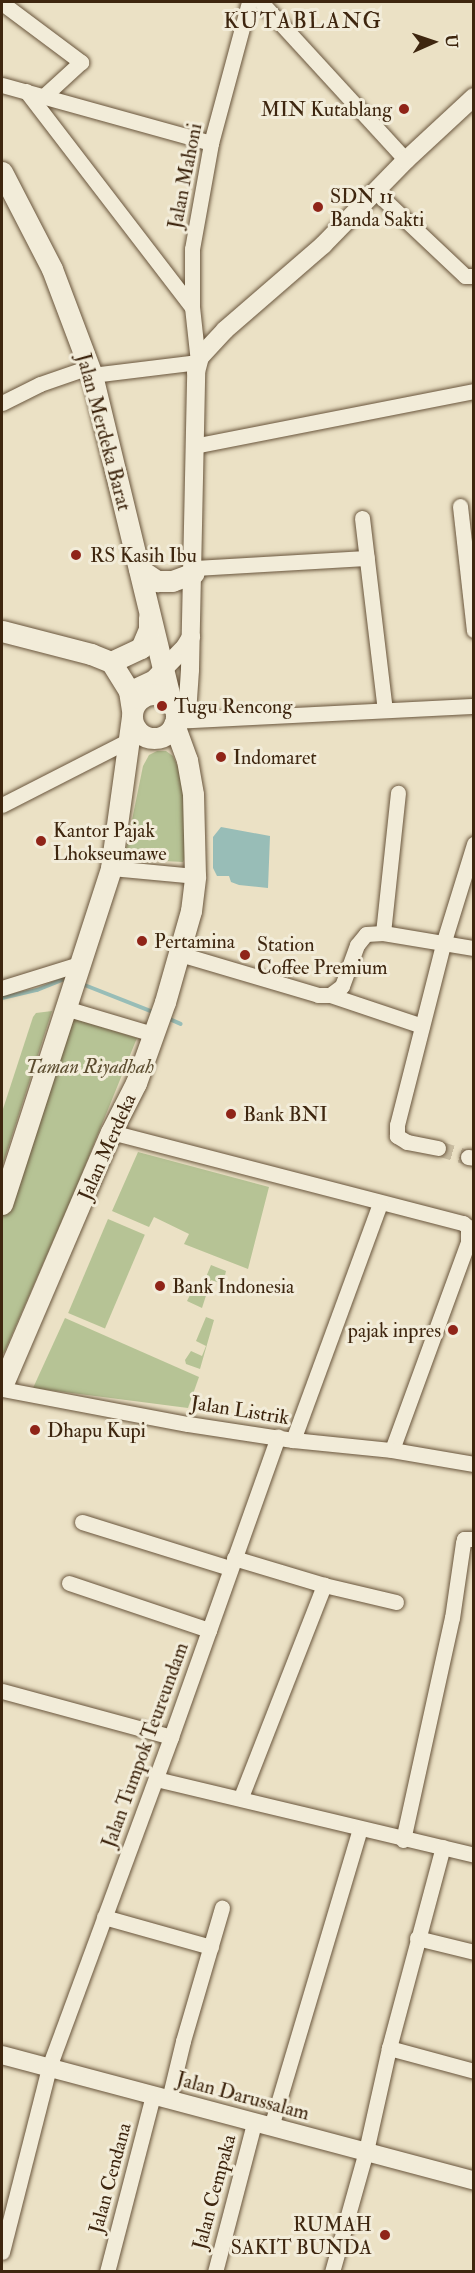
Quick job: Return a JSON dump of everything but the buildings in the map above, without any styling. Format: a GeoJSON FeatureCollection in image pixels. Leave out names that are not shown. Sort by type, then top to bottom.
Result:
{"type":"FeatureCollection","features":[{"type":"Feature","properties":{"kind":"main road","name":"Jalan Merdeka Barat"},"geometry":{"type":"LineString","coordinates":[[2,172],[52,269],[90,371],[174,717]]}},
{"type":"Feature","properties":{"kind":"main road"},"geometry":{"type":"LineString","coordinates":[[139,569],[157,581],[172,581],[194,571]]}},
{"type":"Feature","properties":{"kind":"main road"},"geometry":{"type":"LineString","coordinates":[[2,631],[91,654],[111,662],[132,654],[146,640],[149,607]]}},
{"type":"Feature","properties":{"kind":"main road"},"geometry":{"type":"LineString","coordinates":[[2,1204],[111,868],[122,799],[131,706],[147,695],[162,696],[174,717],[165,735],[153,738],[136,729],[131,706],[111,662]]}},
{"type":"Feature","properties":{"kind":"main road","name":"Jalan Merdeka"},"geometry":{"type":"LineString","coordinates":[[2,1387],[111,1132],[135,1083],[180,954],[191,911],[195,876],[193,794],[188,760],[174,717]]}},
{"type":"Feature","properties":{"kind":"street","name":"Jalan Mahoni"},"geometry":{"type":"LineString","coordinates":[[198,362],[192,307],[192,249],[211,143],[249,2]]}},
{"type":"Feature","properties":{"kind":"street"},"geometry":{"type":"LineString","coordinates":[[261,2],[406,160]]}},
{"type":"Feature","properties":{"kind":"street"},"geometry":{"type":"LineString","coordinates":[[2,3],[81,62],[45,95]]}},
{"type":"Feature","properties":{"kind":"street"},"geometry":{"type":"LineString","coordinates":[[2,85],[45,95],[211,143]]}},
{"type":"Feature","properties":{"kind":"street"},"geometry":{"type":"LineString","coordinates":[[26,91],[192,307]]}},
{"type":"Feature","properties":{"kind":"street"},"geometry":{"type":"LineString","coordinates":[[174,717],[188,699],[194,571],[194,446],[198,362],[205,350],[225,330],[323,245],[377,193],[406,160],[474,97]]}},
{"type":"Feature","properties":{"kind":"street"},"geometry":{"type":"LineString","coordinates":[[377,193],[465,276],[474,276]]}},
{"type":"Feature","properties":{"kind":"street"},"geometry":{"type":"LineString","coordinates":[[2,403],[40,384],[90,371],[198,362]]}},
{"type":"Feature","properties":{"kind":"street"},"geometry":{"type":"LineString","coordinates":[[194,446],[474,391]]}},
{"type":"Feature","properties":{"kind":"street"},"geometry":{"type":"LineString","coordinates":[[460,506],[474,630]]}},
{"type":"Feature","properties":{"kind":"street"},"geometry":{"type":"LineString","coordinates":[[362,518],[385,710]]}},
{"type":"Feature","properties":{"kind":"street"},"geometry":{"type":"LineString","coordinates":[[194,571],[367,558]]}},
{"type":"Feature","properties":{"kind":"street"},"geometry":{"type":"LineString","coordinates":[[131,706],[185,648],[192,635]]}},
{"type":"Feature","properties":{"kind":"street"},"geometry":{"type":"LineString","coordinates":[[174,717],[474,706]]}},
{"type":"Feature","properties":{"kind":"street"},"geometry":{"type":"LineString","coordinates":[[2,805],[127,741]]}},
{"type":"Feature","properties":{"kind":"street"},"geometry":{"type":"LineString","coordinates":[[383,933],[398,793]]}},
{"type":"Feature","properties":{"kind":"street"},"geometry":{"type":"LineString","coordinates":[[438,1148],[407,1142],[397,1136],[397,1125],[444,941],[474,844]]}},
{"type":"Feature","properties":{"kind":"street"},"geometry":{"type":"LineString","coordinates":[[111,868],[195,876]]}},
{"type":"Feature","properties":{"kind":"street"},"geometry":{"type":"LineString","coordinates":[[330,995],[342,986],[362,938],[366,934],[383,933],[444,941],[474,948]]}},
{"type":"Feature","properties":{"kind":"street"},"geometry":{"type":"LineString","coordinates":[[180,954],[318,995],[330,995],[422,1026]]}},
{"type":"Feature","properties":{"kind":"street"},"geometry":{"type":"LineString","coordinates":[[2,988],[79,965]]}},
{"type":"Feature","properties":{"kind":"street"},"geometry":{"type":"LineString","coordinates":[[67,1003],[155,1031]]}},
{"type":"Feature","properties":{"kind":"street"},"geometry":{"type":"LineString","coordinates":[[111,1132],[380,1204],[463,1223],[469,1233],[392,1450]]}},
{"type":"Feature","properties":{"kind":"street","name":"Jalan Tumpok Teureundam"},"geometry":{"type":"LineString","coordinates":[[2,2252],[49,2067],[156,1779],[232,1563],[380,1204]]}},
{"type":"Feature","properties":{"kind":"street","name":"Jalan Listrik"},"geometry":{"type":"LineString","coordinates":[[2,1387],[188,1424],[392,1450],[474,1464]]}},
{"type":"Feature","properties":{"kind":"street"},"geometry":{"type":"LineString","coordinates":[[82,1522],[232,1563],[396,1602]]}},
{"type":"Feature","properties":{"kind":"street"},"geometry":{"type":"LineString","coordinates":[[403,1840],[452,1618],[463,1543],[464,1539],[474,1539]]}},
{"type":"Feature","properties":{"kind":"street"},"geometry":{"type":"LineString","coordinates":[[69,1583],[209,1630]]}},
{"type":"Feature","properties":{"kind":"street"},"geometry":{"type":"LineString","coordinates":[[241,1797],[324,1585]]}},
{"type":"Feature","properties":{"kind":"street"},"geometry":{"type":"LineString","coordinates":[[2,1690],[171,1737]]}},
{"type":"Feature","properties":{"kind":"street"},"geometry":{"type":"LineString","coordinates":[[156,1779],[241,1797],[403,1840],[474,1855]]}},
{"type":"Feature","properties":{"kind":"street","name":"Jalan Cempaka"},"geometry":{"type":"LineString","coordinates":[[215,2271],[360,1829]]}},
{"type":"Feature","properties":{"kind":"street"},"geometry":{"type":"LineString","coordinates":[[332,2271],[366,2151],[389,2048],[443,1847]]}},
{"type":"Feature","properties":{"kind":"street","name":"Jalan Cendana"},"geometry":{"type":"LineString","coordinates":[[107,2271],[222,1908]]}},
{"type":"Feature","properties":{"kind":"street"},"geometry":{"type":"LineString","coordinates":[[104,1917],[211,1947]]}},
{"type":"Feature","properties":{"kind":"street"},"geometry":{"type":"LineString","coordinates":[[417,1938],[474,1952]]}},
{"type":"Feature","properties":{"kind":"street"},"geometry":{"type":"LineString","coordinates":[[389,2048],[474,2071]]}},
{"type":"Feature","properties":{"kind":"street","name":"Jalan Darussalam"},"geometry":{"type":"LineString","coordinates":[[2,2055],[474,2181]]}},
{"type":"Feature","properties":{"kind":"green space"},"geometry":{"type":"Polygon","coordinates":[[[157,751],[166,751],[173,756],[182,776],[186,855],[183,862],[124,859],[143,766],[149,755],[157,751]]]}},
{"type":"Feature","properties":{"kind":"green space"},"geometry":{"type":"Polygon","coordinates":[[[52,1011],[2,1167],[2,1112],[33,1017],[36,1013],[52,1011]]]}},
{"type":"Feature","properties":{"kind":"green space","name":"Taman Riyadhah"},"geometry":{"type":"Polygon","coordinates":[[[71,1018],[137,1038],[76,1188],[2,1354],[2,1214],[71,1018]]]}},
{"type":"Feature","properties":{"kind":"green space"},"geometry":{"type":"Polygon","coordinates":[[[138,1152],[269,1187],[248,1269],[184,1244],[189,1234],[154,1217],[149,1227],[112,1211],[138,1152]]]}},
{"type":"Feature","properties":{"kind":"green space"},"geometry":{"type":"Polygon","coordinates":[[[108,1219],[145,1235],[105,1329],[68,1313],[108,1219]]]}},
{"type":"Feature","properties":{"kind":"green space"},"geometry":{"type":"Polygon","coordinates":[[[211,1265],[226,1271],[223,1284],[211,1280],[202,1308],[187,1301],[194,1287],[201,1289],[211,1265]]]}},
{"type":"Feature","properties":{"kind":"green space"},"geometry":{"type":"Polygon","coordinates":[[[206,1317],[214,1320],[200,1369],[186,1364],[185,1360],[191,1351],[202,1356],[206,1346],[196,1341],[206,1317]]]}},
{"type":"Feature","properties":{"kind":"green space"},"geometry":{"type":"Polygon","coordinates":[[[65,1318],[199,1377],[188,1408],[33,1388],[65,1318]]]}},
{"type":"Feature","properties":{"kind":"water"},"geometry":{"type":"Polygon","coordinates":[[[221,827],[270,836],[268,888],[239,885],[231,882],[229,876],[217,876],[213,868],[213,837],[221,827]]]}},
{"type":"Feature","properties":{"kind":"waterway"},"geometry":{"type":"LineString","coordinates":[[2,998],[37,990],[66,978]]}},
{"type":"Feature","properties":{"kind":"waterway"},"geometry":{"type":"LineString","coordinates":[[82,984],[153,1012]]}},
{"type":"Feature","properties":{"kind":"waterway"},"geometry":{"type":"LineString","coordinates":[[165,1017],[181,1024]]}},
{"type":"Feature","properties":{"kind":"tunnel"},"geometry":{"type":"LineString","coordinates":[[438,1148],[468,1157]]}},
{"type":"Feature","properties":{"kind":"place","name":"MIN Kutablang"},"geometry":{"type":"Point","coordinates":[404,109]}},
{"type":"Feature","properties":{"kind":"place","name":"SDN 11 Banda Sakti"},"geometry":{"type":"Point","coordinates":[318,207]}},
{"type":"Feature","properties":{"kind":"place","name":"RS Kasih Ibu"},"geometry":{"type":"Point","coordinates":[76,555]}},
{"type":"Feature","properties":{"kind":"place","name":"Tugu Rencong"},"geometry":{"type":"Point","coordinates":[162,706]}},
{"type":"Feature","properties":{"kind":"place","name":"Indomaret"},"geometry":{"type":"Point","coordinates":[221,757]}},
{"type":"Feature","properties":{"kind":"place","name":"Kantor Pajak Lhokseumawe"},"geometry":{"type":"Point","coordinates":[41,841]}},
{"type":"Feature","properties":{"kind":"place","name":"Pertamina"},"geometry":{"type":"Point","coordinates":[142,941]}},
{"type":"Feature","properties":{"kind":"place","name":"Station Coffee Premium"},"geometry":{"type":"Point","coordinates":[245,955]}},
{"type":"Feature","properties":{"kind":"place","name":"Bank BNI"},"geometry":{"type":"Point","coordinates":[231,1114]}},
{"type":"Feature","properties":{"kind":"place","name":"Bank Indonesia"},"geometry":{"type":"Point","coordinates":[160,1286]}},
{"type":"Feature","properties":{"kind":"place","name":"pajak inpres"},"geometry":{"type":"Point","coordinates":[453,1330]}},
{"type":"Feature","properties":{"kind":"place","name":"Dhapu Kupi"},"geometry":{"type":"Point","coordinates":[35,1430]}},
{"type":"Feature","properties":{"kind":"place","name":"RUMAH SAKIT BUNDA"},"geometry":{"type":"Point","coordinates":[385,2235]}},
{"type":"Feature","properties":{"kind":"district","name":"KUTABLANG"},"geometry":{"type":"Point","coordinates":[303,22]}}]}
